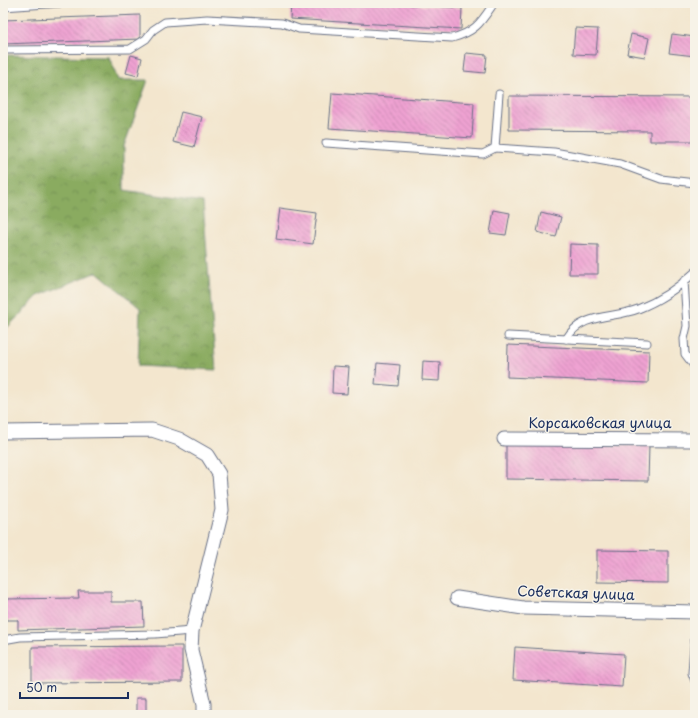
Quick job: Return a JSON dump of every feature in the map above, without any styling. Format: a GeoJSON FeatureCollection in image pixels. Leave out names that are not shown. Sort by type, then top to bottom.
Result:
{"type":"FeatureCollection","features":[{"type":"Feature","properties":{"kind":"street"},"geometry":{"type":"LineString","coordinates":[[3,432],[152,430],[179,439],[207,455],[219,474],[222,510],[192,631],[191,650],[204,704],[204,715]]}},
{"type":"Feature","properties":{"kind":"street","name":"Корсаковская улица"},"geometry":{"type":"LineString","coordinates":[[504,439],[695,440]]}},
{"type":"Feature","properties":{"kind":"street","name":"Советская улица"},"geometry":{"type":"LineString","coordinates":[[457,598],[523,608],[695,612]]}},
{"type":"Feature","properties":{"kind":"lane"},"geometry":{"type":"LineString","coordinates":[[3,7],[61,3]]}},
{"type":"Feature","properties":{"kind":"lane"},"geometry":{"type":"LineString","coordinates":[[3,50],[130,49],[141,43],[153,30],[166,22],[207,19],[282,23],[298,29],[452,38],[475,29],[494,3]]}},
{"type":"Feature","properties":{"kind":"lane"},"geometry":{"type":"LineString","coordinates":[[495,148],[499,94]]}},
{"type":"Feature","properties":{"kind":"lane"},"geometry":{"type":"LineString","coordinates":[[326,144],[483,154],[495,148],[554,152],[620,164],[661,179],[695,183]]}},
{"type":"Feature","properties":{"kind":"lane"},"geometry":{"type":"LineString","coordinates":[[566,339],[572,329],[587,320],[637,310],[656,301],[695,272]]}},
{"type":"Feature","properties":{"kind":"lane"},"geometry":{"type":"LineString","coordinates":[[684,281],[687,326],[684,339],[685,354],[695,367]]}},
{"type":"Feature","properties":{"kind":"lane"},"geometry":{"type":"LineString","coordinates":[[508,336],[647,343]]}},
{"type":"Feature","properties":{"kind":"lane"},"geometry":{"type":"LineString","coordinates":[[3,640],[20,637],[155,634],[192,631]]}},
{"type":"Feature","properties":{"kind":"lane"},"geometry":{"type":"LineString","coordinates":[[695,632],[692,673],[695,681]]}},
{"type":"Feature","properties":{"kind":"green space"},"geometry":{"type":"Polygon","coordinates":[[[3,55],[109,57],[118,80],[148,80],[124,146],[124,190],[203,202],[216,370],[138,366],[140,308],[97,272],[38,296],[3,332],[3,55]]]}},
{"type":"Feature","properties":{"kind":"building"},"geometry":{"type":"Polygon","coordinates":[[[291,3],[383,3],[462,8],[461,29],[290,19],[291,3]]]}},
{"type":"Feature","properties":{"kind":"building"},"geometry":{"type":"Polygon","coordinates":[[[140,15],[140,39],[3,44],[3,20],[140,15]]]}},
{"type":"Feature","properties":{"kind":"building"},"geometry":{"type":"Polygon","coordinates":[[[575,28],[598,29],[596,55],[573,54],[575,28]]]}},
{"type":"Feature","properties":{"kind":"building"},"geometry":{"type":"Polygon","coordinates":[[[631,34],[649,38],[645,57],[627,54],[631,34]]]}},
{"type":"Feature","properties":{"kind":"building"},"geometry":{"type":"Polygon","coordinates":[[[672,34],[695,37],[695,56],[669,53],[672,34]]]}},
{"type":"Feature","properties":{"kind":"building"},"geometry":{"type":"Polygon","coordinates":[[[466,53],[487,55],[485,73],[464,71],[466,53]]]}},
{"type":"Feature","properties":{"kind":"building"},"geometry":{"type":"Polygon","coordinates":[[[131,55],[142,58],[138,76],[126,73],[131,55]]]}},
{"type":"Feature","properties":{"kind":"building"},"geometry":{"type":"Polygon","coordinates":[[[332,93],[474,103],[472,138],[329,128],[332,93]]]}},
{"type":"Feature","properties":{"kind":"building"},"geometry":{"type":"Polygon","coordinates":[[[509,96],[695,97],[695,141],[650,141],[650,131],[509,130],[509,96]]]}},
{"type":"Feature","properties":{"kind":"building"},"geometry":{"type":"Polygon","coordinates":[[[181,112],[202,117],[194,147],[173,142],[181,112]]]}},
{"type":"Feature","properties":{"kind":"building"},"geometry":{"type":"Polygon","coordinates":[[[280,208],[317,213],[313,244],[276,239],[280,208]]]}},
{"type":"Feature","properties":{"kind":"building"},"geometry":{"type":"Polygon","coordinates":[[[494,210],[510,213],[506,235],[490,233],[494,210]]]}},
{"type":"Feature","properties":{"kind":"building"},"geometry":{"type":"Polygon","coordinates":[[[541,212],[561,217],[556,237],[537,232],[541,212]]]}},
{"type":"Feature","properties":{"kind":"building"},"geometry":{"type":"Polygon","coordinates":[[[570,244],[598,245],[598,274],[569,274],[570,244]]]}},
{"type":"Feature","properties":{"kind":"building"},"geometry":{"type":"Polygon","coordinates":[[[508,345],[649,351],[648,383],[507,377],[508,345]]]}},
{"type":"Feature","properties":{"kind":"building"},"geometry":{"type":"Polygon","coordinates":[[[423,361],[440,362],[439,381],[422,380],[423,361]]]}},
{"type":"Feature","properties":{"kind":"building"},"geometry":{"type":"Polygon","coordinates":[[[377,363],[400,365],[398,386],[375,384],[377,363]]]}},
{"type":"Feature","properties":{"kind":"building"},"geometry":{"type":"Polygon","coordinates":[[[333,366],[349,367],[347,394],[332,393],[333,366]]]}},
{"type":"Feature","properties":{"kind":"building"},"geometry":{"type":"Polygon","coordinates":[[[506,444],[649,446],[648,481],[506,479],[506,444]]]}},
{"type":"Feature","properties":{"kind":"building"},"geometry":{"type":"Polygon","coordinates":[[[597,550],[668,551],[668,583],[597,582],[597,550]]]}},
{"type":"Feature","properties":{"kind":"building"},"geometry":{"type":"Polygon","coordinates":[[[78,591],[111,591],[111,602],[143,602],[144,626],[18,630],[18,620],[6,620],[5,613],[3,613],[3,599],[79,598],[78,591]]]}},
{"type":"Feature","properties":{"kind":"building"},"geometry":{"type":"Polygon","coordinates":[[[182,646],[182,682],[32,683],[32,647],[182,646]]]}},
{"type":"Feature","properties":{"kind":"building"},"geometry":{"type":"Polygon","coordinates":[[[515,647],[624,654],[622,687],[513,680],[515,647]]]}},
{"type":"Feature","properties":{"kind":"building"},"geometry":{"type":"Polygon","coordinates":[[[136,698],[146,698],[146,715],[136,715],[136,698]]]}}]}
